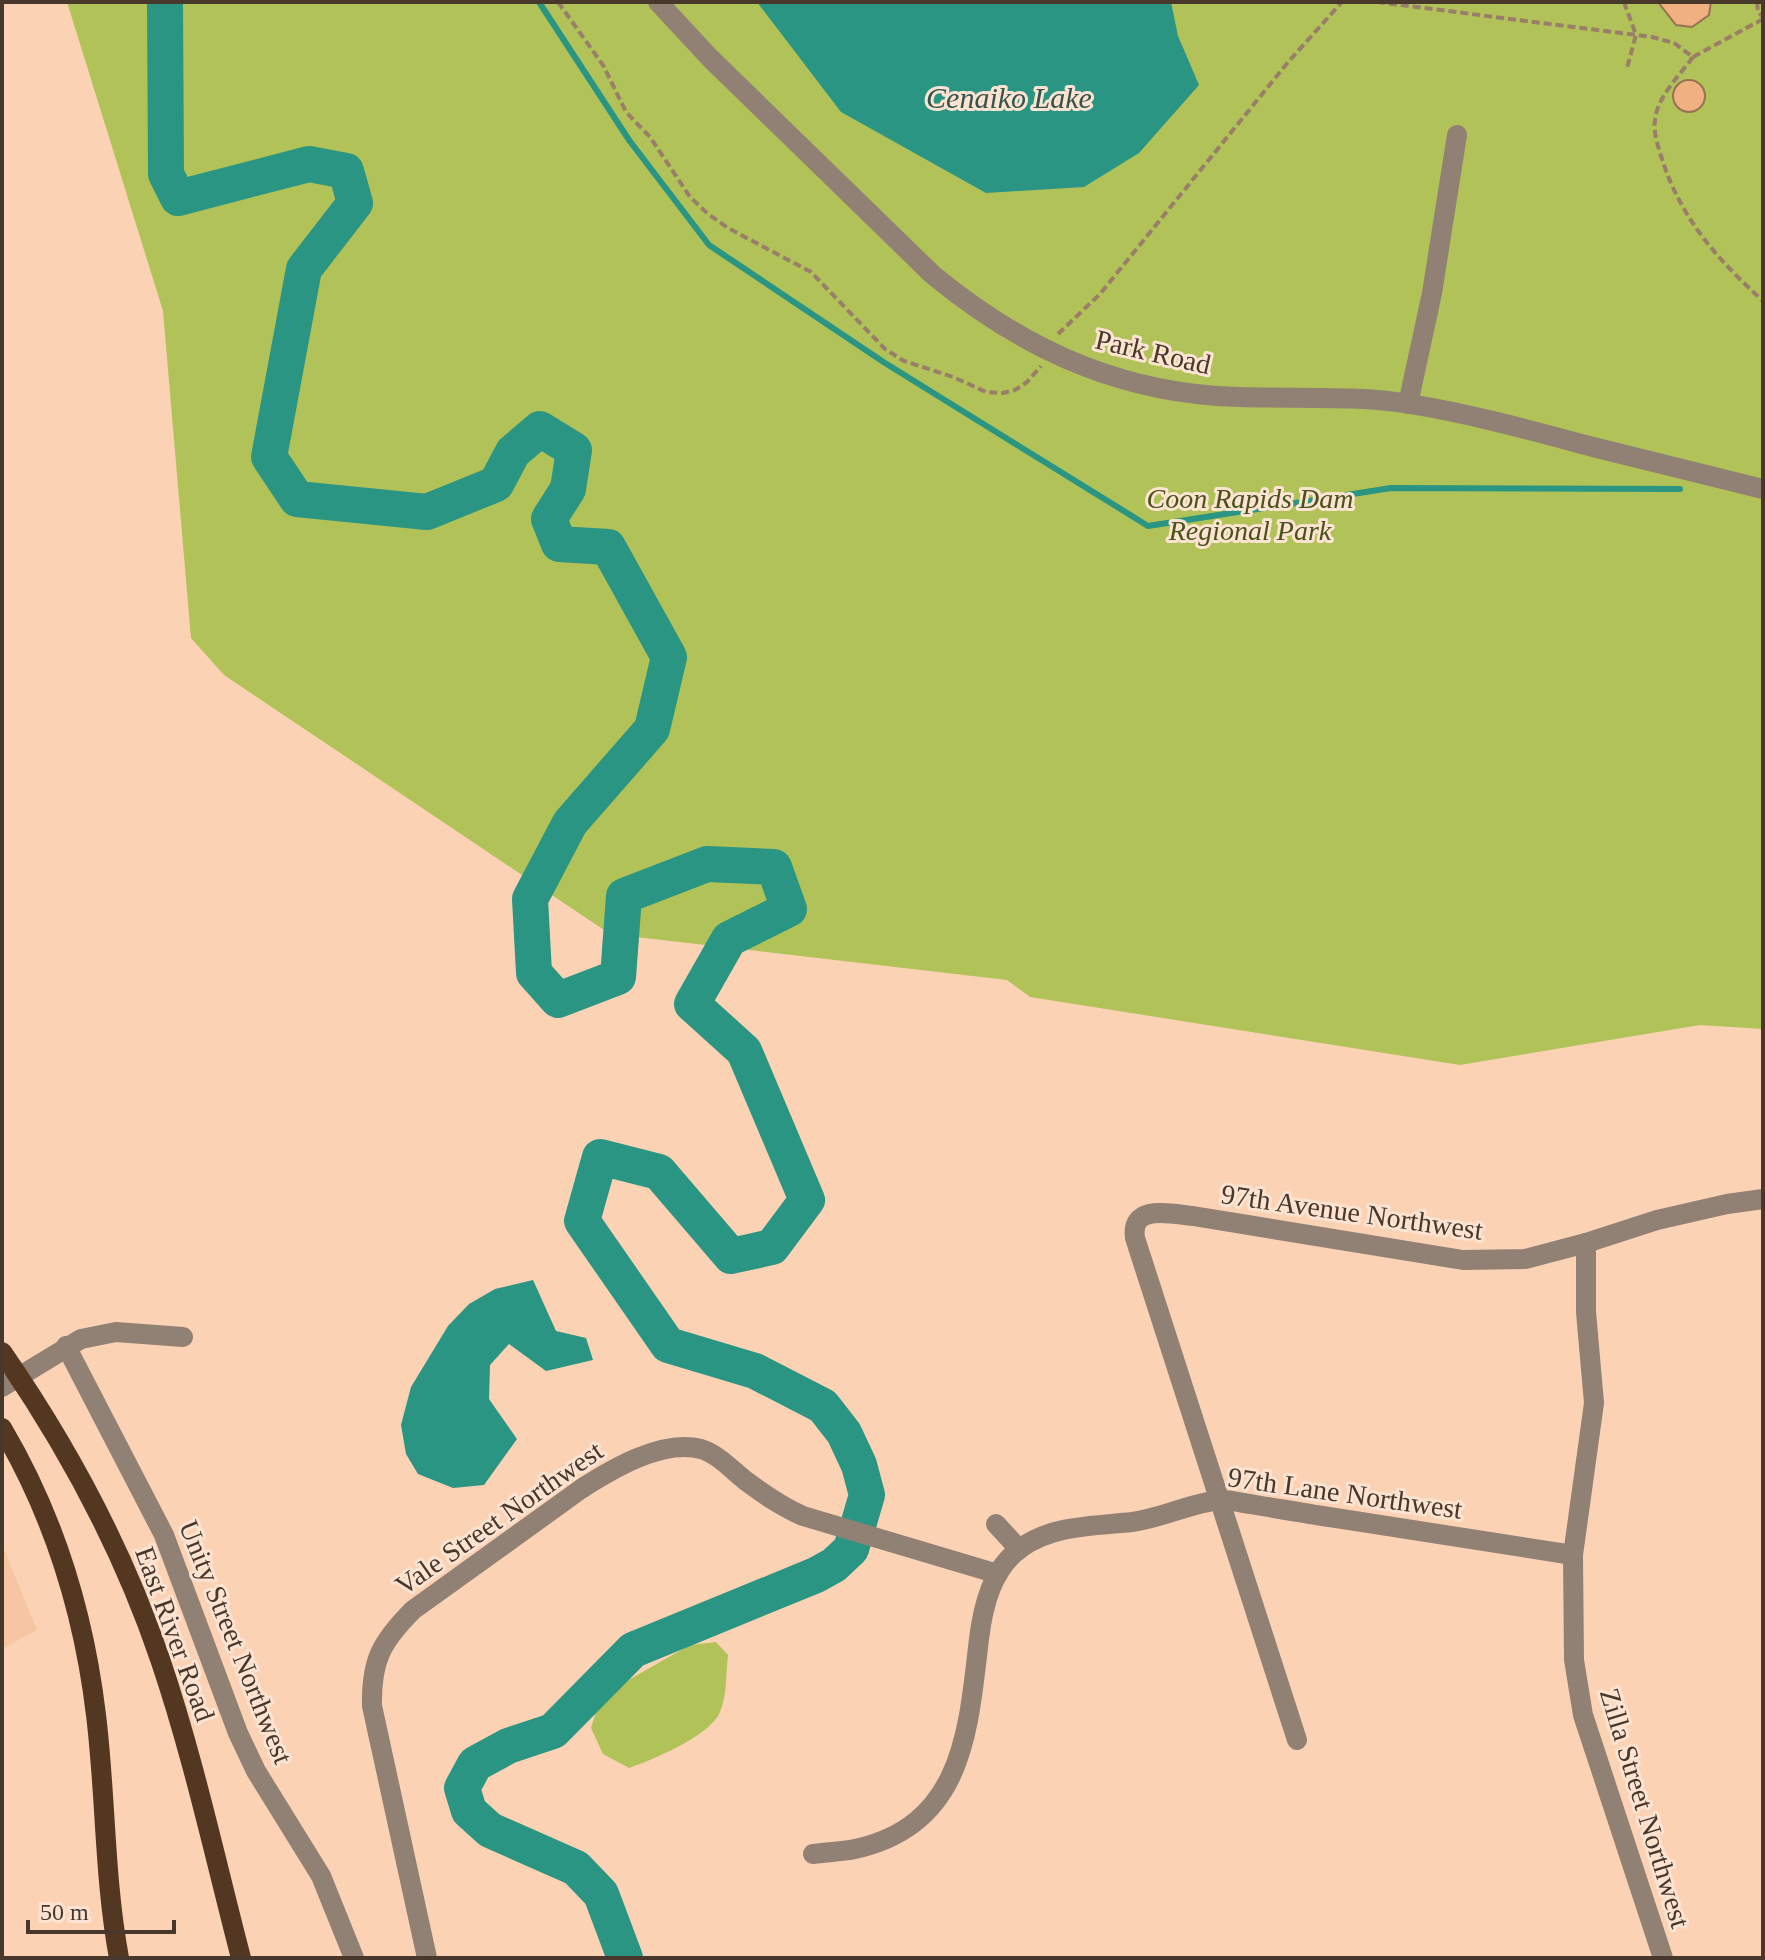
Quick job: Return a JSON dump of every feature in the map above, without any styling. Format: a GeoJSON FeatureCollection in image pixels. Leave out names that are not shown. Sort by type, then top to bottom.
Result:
{"type":"FeatureCollection","features":[{"type":"Feature","properties":{"kind":"main road","name":"East River Road"},"geometry":{"type":"LineString","coordinates":[[2,1352],[10,1382],[96,1509],[153,1640],[176,1708],[241,1958]]}},
{"type":"Feature","properties":{"kind":"main road"},"geometry":{"type":"LineString","coordinates":[[2,1428],[45,1514],[81,1625],[96,1718],[105,1854],[119,1958]]}},
{"type":"Feature","properties":{"kind":"street","name":"Park Road"},"geometry":{"type":"LineString","coordinates":[[658,2],[710,58],[933,275],[966,302],[1048,353],[1124,381],[1172,390],[1216,396],[1408,404],[1505,424],[1763,489]]}},
{"type":"Feature","properties":{"kind":"street"},"geometry":{"type":"LineString","coordinates":[[1408,404],[1432,293],[1457,135]]}},
{"type":"Feature","properties":{"kind":"street","name":"97th Avenue Northwest"},"geometry":{"type":"LineString","coordinates":[[1221,1500],[1135,1238],[1139,1218],[1155,1212],[1193,1216],[1463,1260],[1525,1259],[1657,1220],[1763,1199]]}},
{"type":"Feature","properties":{"kind":"street","name":"Zilla Street Northwest"},"geometry":{"type":"LineString","coordinates":[[1586,1243],[1586,1312],[1594,1403],[1573,1555],[1574,1660],[1583,1715],[1663,1958]]}},
{"type":"Feature","properties":{"kind":"street"},"geometry":{"type":"LineString","coordinates":[[10,1382],[81,1339],[116,1332],[183,1337]]}},
{"type":"Feature","properties":{"kind":"street","name":"Unity Street Northwest"},"geometry":{"type":"LineString","coordinates":[[66,1346],[164,1535],[238,1733],[256,1771],[321,1876],[354,1958]]}},
{"type":"Feature","properties":{"kind":"street","name":"Vale Street Northwest"},"geometry":{"type":"LineString","coordinates":[[427,1958],[372,1706],[371,1678],[377,1655],[393,1630],[413,1610],[581,1489],[608,1471],[636,1459],[668,1449],[700,1449],[716,1457],[780,1506],[803,1516],[998,1574]]}},
{"type":"Feature","properties":{"kind":"street"},"geometry":{"type":"LineString","coordinates":[[1221,1500],[1297,1740]]}},
{"type":"Feature","properties":{"kind":"street","name":"97th Lane Northwest"},"geometry":{"type":"LineString","coordinates":[[813,1854],[854,1849],[879,1842],[927,1813],[940,1797],[952,1776],[963,1745],[982,1610],[998,1574],[1019,1549],[1040,1537],[1065,1529],[1140,1521],[1221,1500],[1573,1555]]}},
{"type":"Feature","properties":{"kind":"street"},"geometry":{"type":"LineString","coordinates":[[996,1524],[1019,1549]]}},
{"type":"Feature","properties":{"kind":"path"},"geometry":{"type":"LineString","coordinates":[[558,2],[603,65],[626,112],[650,137],[690,197],[708,214],[811,272],[885,349],[904,361],[986,392],[1003,393],[1015,390],[1039,369],[1062,327],[1100,294],[1289,61],[1342,2]]}},
{"type":"Feature","properties":{"kind":"path"},"geometry":{"type":"LineString","coordinates":[[1377,2],[1636,35],[1674,43],[1693,57]]}},
{"type":"Feature","properties":{"kind":"path"},"geometry":{"type":"LineString","coordinates":[[1624,2],[1636,35],[1627,68]]}},
{"type":"Feature","properties":{"kind":"path"},"geometry":{"type":"LineString","coordinates":[[1757,2],[1758,12],[1763,18],[1693,57],[1674,82],[1655,120],[1656,139],[1682,210],[1711,250],[1763,301]]}},
{"type":"Feature","properties":{"kind":"shaded area"},"geometry":{"type":"Polygon","coordinates":[[[2,1545],[37,1630],[2,1649],[2,1545]]]}},
{"type":"Feature","properties":{"kind":"green space","name":"Coon Rapids Dam Regional Park"},"geometry":{"type":"Polygon","coordinates":[[[67,2],[1763,2],[1763,1029],[1700,1025],[1460,1065],[1030,997],[1007,980],[610,934],[224,675],[191,638],[163,311],[67,2]]]}},
{"type":"Feature","properties":{"kind":"green space"},"geometry":{"type":"Polygon","coordinates":[[[716,1642],[728,1655],[724,1699],[720,1712],[705,1730],[679,1746],[629,1768],[603,1754],[591,1728],[598,1706],[618,1686],[690,1645],[716,1642]]]}},
{"type":"Feature","properties":{"kind":"water","name":"Cenaiko Lake"},"geometry":{"type":"Polygon","coordinates":[[[757,2],[1171,2],[1178,36],[1199,85],[1139,153],[1084,187],[986,193],[841,112],[757,2]]]}},
{"type":"Feature","properties":{"kind":"water"},"geometry":{"type":"Polygon","coordinates":[[[533,1280],[556,1331],[586,1338],[593,1360],[546,1371],[509,1344],[490,1365],[489,1399],[517,1439],[484,1485],[453,1488],[418,1474],[406,1454],[401,1425],[411,1387],[448,1326],[469,1304],[495,1289],[533,1280]]]}},
{"type":"Feature","properties":{"kind":"building"},"geometry":{"type":"Polygon","coordinates":[[[1658,2],[1711,2],[1709,15],[1692,27],[1676,25],[1658,2]]]}},
{"type":"Feature","properties":{"kind":"building"},"geometry":{"type":"Polygon","coordinates":[[[1689,80],[1700,85],[1705,96],[1700,107],[1689,112],[1678,107],[1673,96],[1678,85],[1689,80]]]}},
{"type":"Feature","properties":{"kind":"waterway"},"geometry":{"type":"LineString","coordinates":[[165,2],[166,174],[178,198],[309,164],[346,171],[355,203],[304,269],[269,457],[297,499],[427,512],[496,484],[513,452],[540,429],[574,450],[568,489],[549,519],[559,544],[608,547],[669,657],[652,729],[570,823],[530,899],[534,973],[558,1000],[618,977],[624,896],[707,864],[774,867],[789,909],[729,939],[692,1004],[744,1051],[807,1200],[772,1247],[731,1256],[659,1172],[600,1157],[582,1221],[668,1345],[755,1371],[823,1406],[844,1433],[859,1465],[867,1495],[851,1549],[834,1565],[816,1575],[633,1650],[553,1731],[508,1746],[475,1764],[462,1788],[469,1811],[490,1830],[576,1868],[601,1894],[625,1958]]}},
{"type":"Feature","properties":{"kind":"waterway"},"geometry":{"type":"LineString","coordinates":[[539,2],[629,140],[709,245],[885,363],[1148,526],[1391,488],[1680,489]]}}]}
